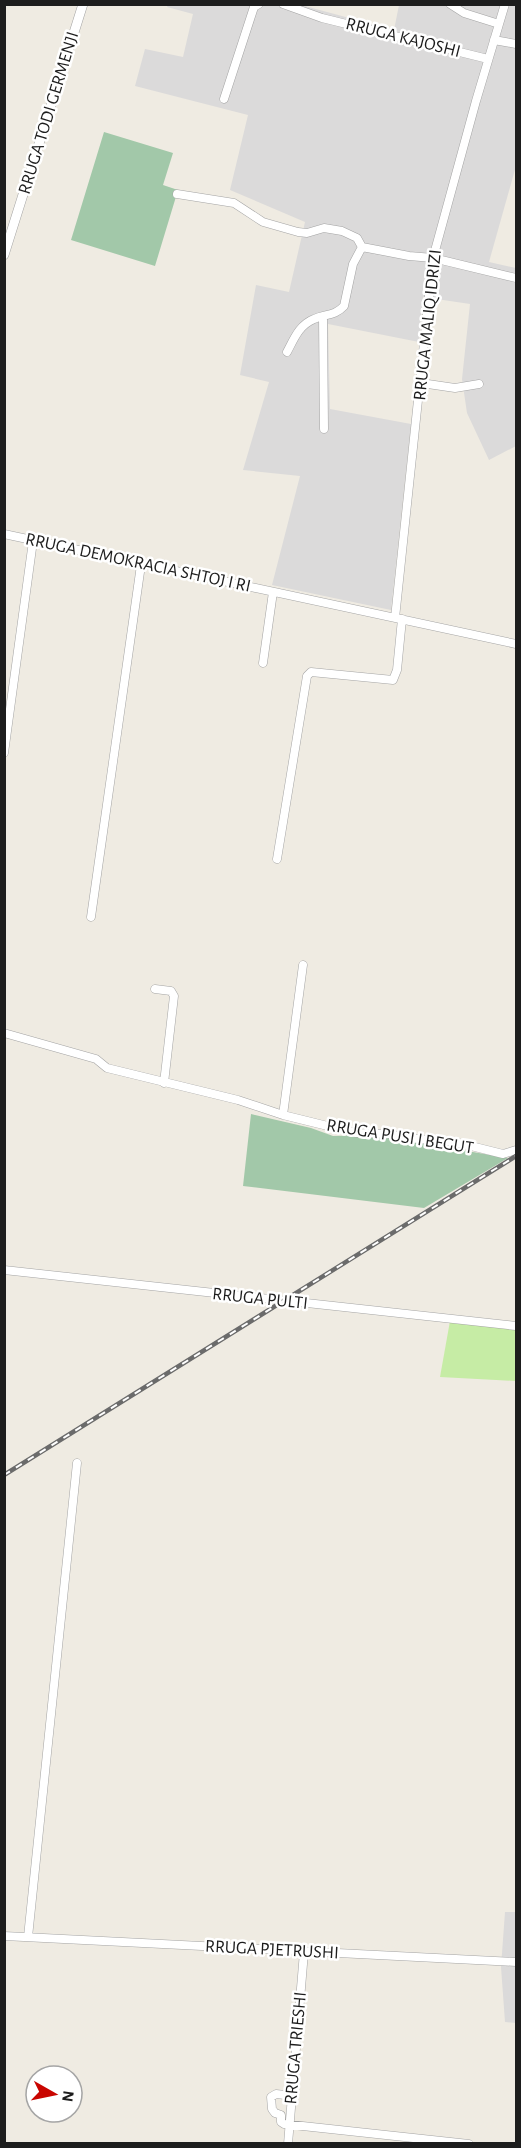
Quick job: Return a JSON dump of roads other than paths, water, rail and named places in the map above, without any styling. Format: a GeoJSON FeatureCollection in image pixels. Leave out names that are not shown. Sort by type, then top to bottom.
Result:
{"type":"FeatureCollection","features":[{"type":"Feature","properties":{"kind":"street","name":"RRUGA TODI GERMENJI"},"geometry":{"type":"LineString","coordinates":[[4,255],[84,4]]}},
{"type":"Feature","properties":{"kind":"street"},"geometry":{"type":"LineString","coordinates":[[224,99],[254,7],[259,4]]}},
{"type":"Feature","properties":{"kind":"street","name":"RRUGA KAJOSHI"},"geometry":{"type":"LineString","coordinates":[[283,4],[322,18],[489,59]]}},
{"type":"Feature","properties":{"kind":"street"},"geometry":{"type":"LineString","coordinates":[[450,4],[464,13],[499,24]]}},
{"type":"Feature","properties":{"kind":"street","name":"RRUGA MALIQ IDRIZI"},"geometry":{"type":"LineString","coordinates":[[399,618],[434,258],[505,4]]}},
{"type":"Feature","properties":{"kind":"street"},"geometry":{"type":"LineString","coordinates":[[494,40],[516,44]]}},
{"type":"Feature","properties":{"kind":"street"},"geometry":{"type":"LineString","coordinates":[[177,194],[234,203],[263,222],[298,232],[307,233],[324,228],[342,231],[357,238],[362,247]]}},
{"type":"Feature","properties":{"kind":"street"},"geometry":{"type":"LineString","coordinates":[[362,247],[434,258],[483,272],[516,278]]}},
{"type":"Feature","properties":{"kind":"street"},"geometry":{"type":"LineString","coordinates":[[287,352],[303,326],[315,318],[333,314],[344,306],[353,264],[362,247]]}},
{"type":"Feature","properties":{"kind":"street"},"geometry":{"type":"LineString","coordinates":[[323,316],[324,429]]}},
{"type":"Feature","properties":{"kind":"street"},"geometry":{"type":"LineString","coordinates":[[422,383],[455,388],[478,384]]}},
{"type":"Feature","properties":{"kind":"street","name":"RRUGA DEMOKRACIA SHTOJ I RI"},"geometry":{"type":"LineString","coordinates":[[4,534],[516,644]]}},
{"type":"Feature","properties":{"kind":"street"},"geometry":{"type":"LineString","coordinates":[[4,753],[33,541]]}},
{"type":"Feature","properties":{"kind":"street"},"geometry":{"type":"LineString","coordinates":[[91,917],[141,565]]}},
{"type":"Feature","properties":{"kind":"street","name":"RRUGA DEMOKRACIA SHTOJ I RI"},"geometry":{"type":"LineString","coordinates":[[263,663],[273,591]]}},
{"type":"Feature","properties":{"kind":"street"},"geometry":{"type":"LineString","coordinates":[[278,859],[306,676],[311,672],[393,680],[397,670],[399,618]]}},
{"type":"Feature","properties":{"kind":"street"},"geometry":{"type":"LineString","coordinates":[[283,1115],[303,965]]}},
{"type":"Feature","properties":{"kind":"street"},"geometry":{"type":"LineString","coordinates":[[155,989],[171,991],[174,996],[164,1083]]}},
{"type":"Feature","properties":{"kind":"street","name":"RRUGA PUSI I BEGUT"},"geometry":{"type":"LineString","coordinates":[[4,1033],[96,1059],[107,1068],[238,1100],[283,1115],[359,1134],[389,1134],[455,1142],[503,1154],[516,1150]]}},
{"type":"Feature","properties":{"kind":"street","name":"RRUGA PULTI"},"geometry":{"type":"LineString","coordinates":[[4,1270],[516,1326]]}},
{"type":"Feature","properties":{"kind":"street"},"geometry":{"type":"LineString","coordinates":[[28,1937],[77,1463]]}},
{"type":"Feature","properties":{"kind":"street","name":"RRUGA PJETRUSHI"},"geometry":{"type":"LineString","coordinates":[[4,1936],[516,1962]]}},
{"type":"Feature","properties":{"kind":"street","name":"RRUGA TRIESHI"},"geometry":{"type":"LineString","coordinates":[[288,2144],[304,1952]]}},
{"type":"Feature","properties":{"kind":"street"},"geometry":{"type":"LineString","coordinates":[[285,2095],[276,2094],[271,2097],[271,2103],[275,2113],[281,2115],[281,2122],[289,2125],[469,2144]]}},
{"type":"Feature","properties":{"kind":"railway"},"geometry":{"type":"LineString","coordinates":[[4,1475],[516,1156]]}}]}
